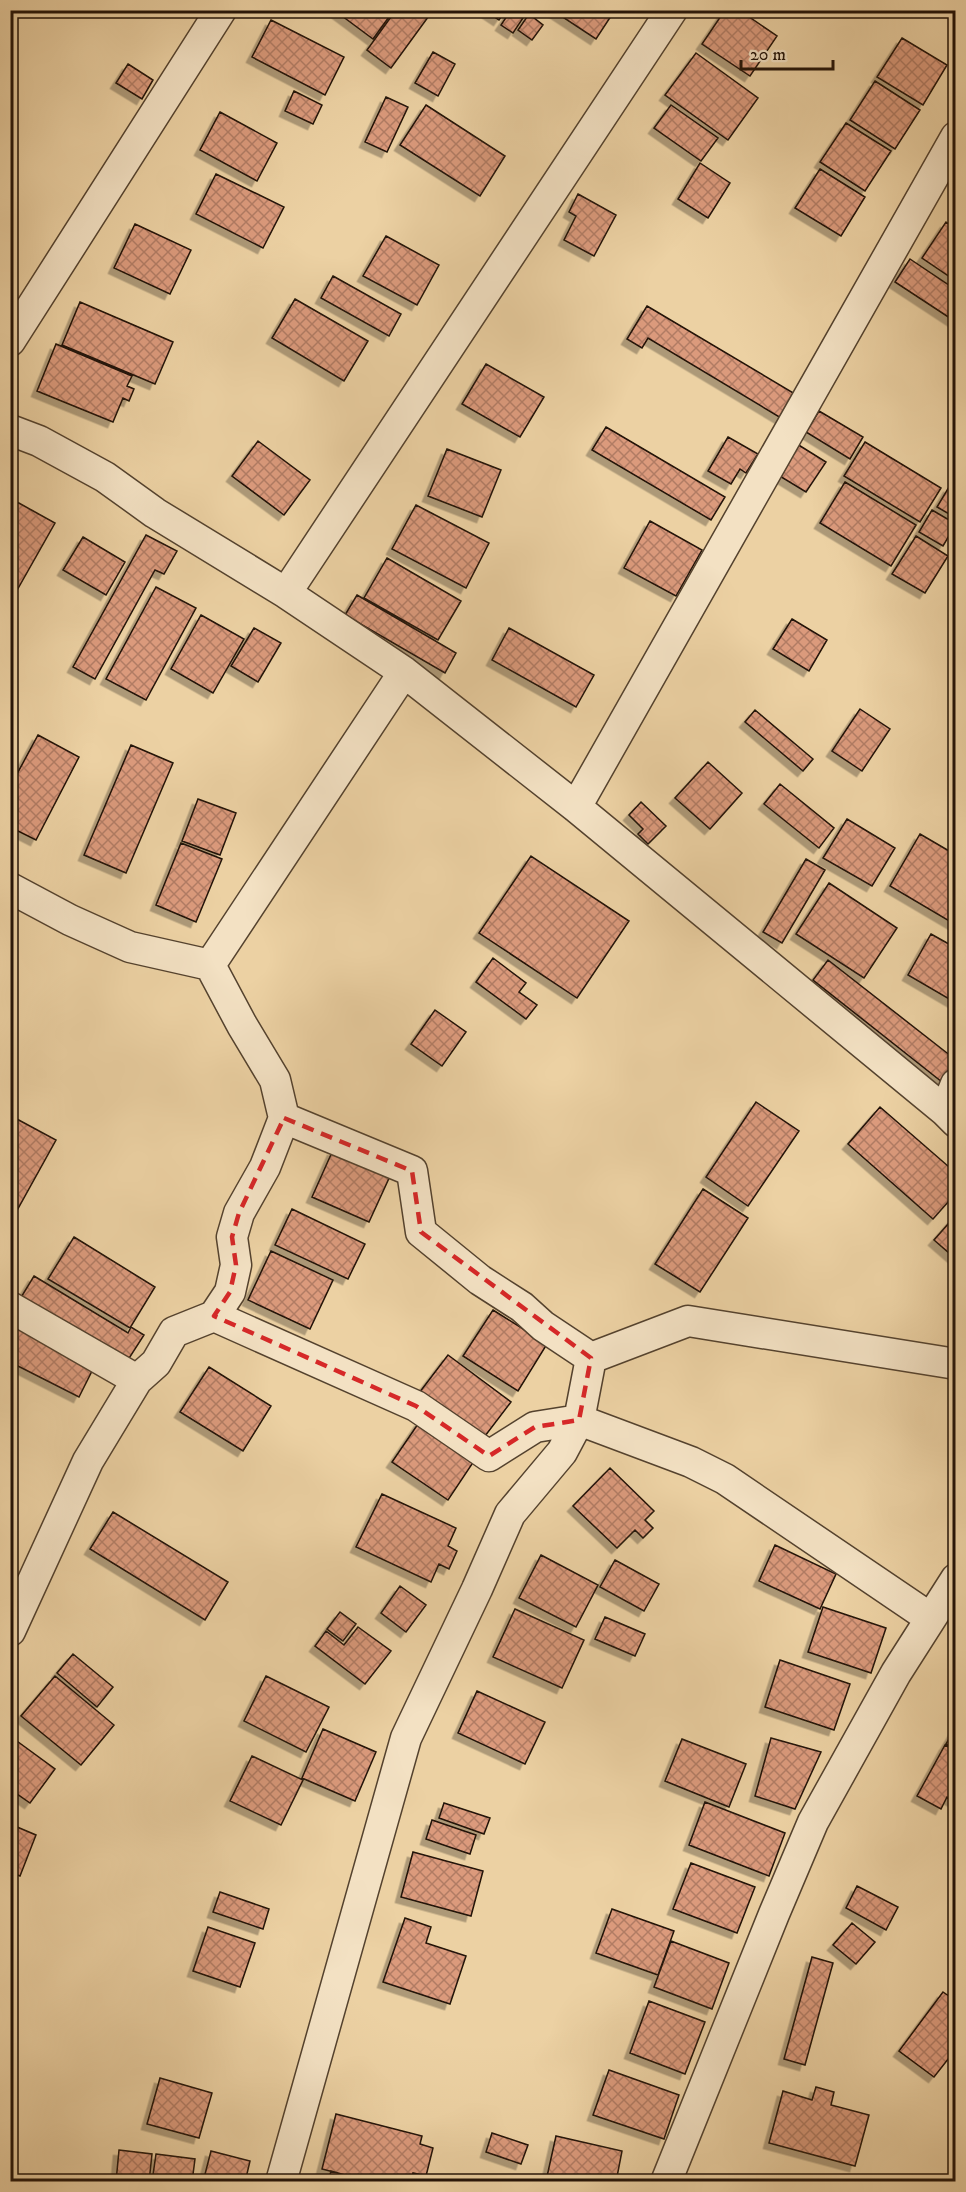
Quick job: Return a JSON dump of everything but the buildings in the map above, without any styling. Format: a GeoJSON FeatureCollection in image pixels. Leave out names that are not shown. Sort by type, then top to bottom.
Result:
{"type":"FeatureCollection","features":[{"type":"Feature","properties":{"kind":"street"},"geometry":{"type":"LineString","coordinates":[[10,341],[221,10]]}},
{"type":"Feature","properties":{"kind":"street"},"geometry":{"type":"LineString","coordinates":[[285,592],[672,10]]}},
{"type":"Feature","properties":{"kind":"street"},"geometry":{"type":"LineString","coordinates":[[576,807],[956,137]]}},
{"type":"Feature","properties":{"kind":"street"},"geometry":{"type":"LineString","coordinates":[[10,430],[39,441],[105,477],[156,513],[285,592],[404,672],[952,1106]]}},
{"type":"Feature","properties":{"kind":"street"},"geometry":{"type":"LineString","coordinates":[[210,965],[404,672]]}},
{"type":"Feature","properties":{"kind":"street"},"geometry":{"type":"LineString","coordinates":[[10,888],[69,920],[130,947],[210,965],[275,1080],[284,1118],[265,1167],[239,1213],[232,1237],[236,1265],[230,1292],[214,1317],[174,1332],[156,1364],[137,1380],[88,1461],[17,1594],[10,1631]]}},
{"type":"Feature","properties":{"kind":"street"},"geometry":{"type":"LineString","coordinates":[[284,1118],[412,1171],[421,1232],[480,1280],[591,1358]]}},
{"type":"Feature","properties":{"kind":"street"},"geometry":{"type":"LineString","coordinates":[[10,1307],[137,1380]]}},
{"type":"Feature","properties":{"kind":"street"},"geometry":{"type":"LineString","coordinates":[[214,1317],[416,1406],[489,1456],[535,1427],[579,1420],[691,1462],[724,1479],[930,1618]]}},
{"type":"Feature","properties":{"kind":"street"},"geometry":{"type":"LineString","coordinates":[[591,1358],[688,1322],[956,1364]]}},
{"type":"Feature","properties":{"kind":"street"},"geometry":{"type":"LineString","coordinates":[[281,2181],[406,1738],[510,1514],[562,1452],[579,1420],[591,1358]]}},
{"type":"Feature","properties":{"kind":"street"},"geometry":{"type":"LineString","coordinates":[[666,2181],[813,1822],[896,1673],[956,1579]]}},
{"type":"Feature","properties":{"kind":"highlighted area"},"geometry":{"type":"Polygon","coordinates":[[[284,1118],[412,1171],[421,1232],[591,1358],[579,1420],[535,1427],[489,1456],[416,1406],[214,1316],[230,1292],[236,1265],[232,1237],[239,1213],[284,1118]]]}}]}
